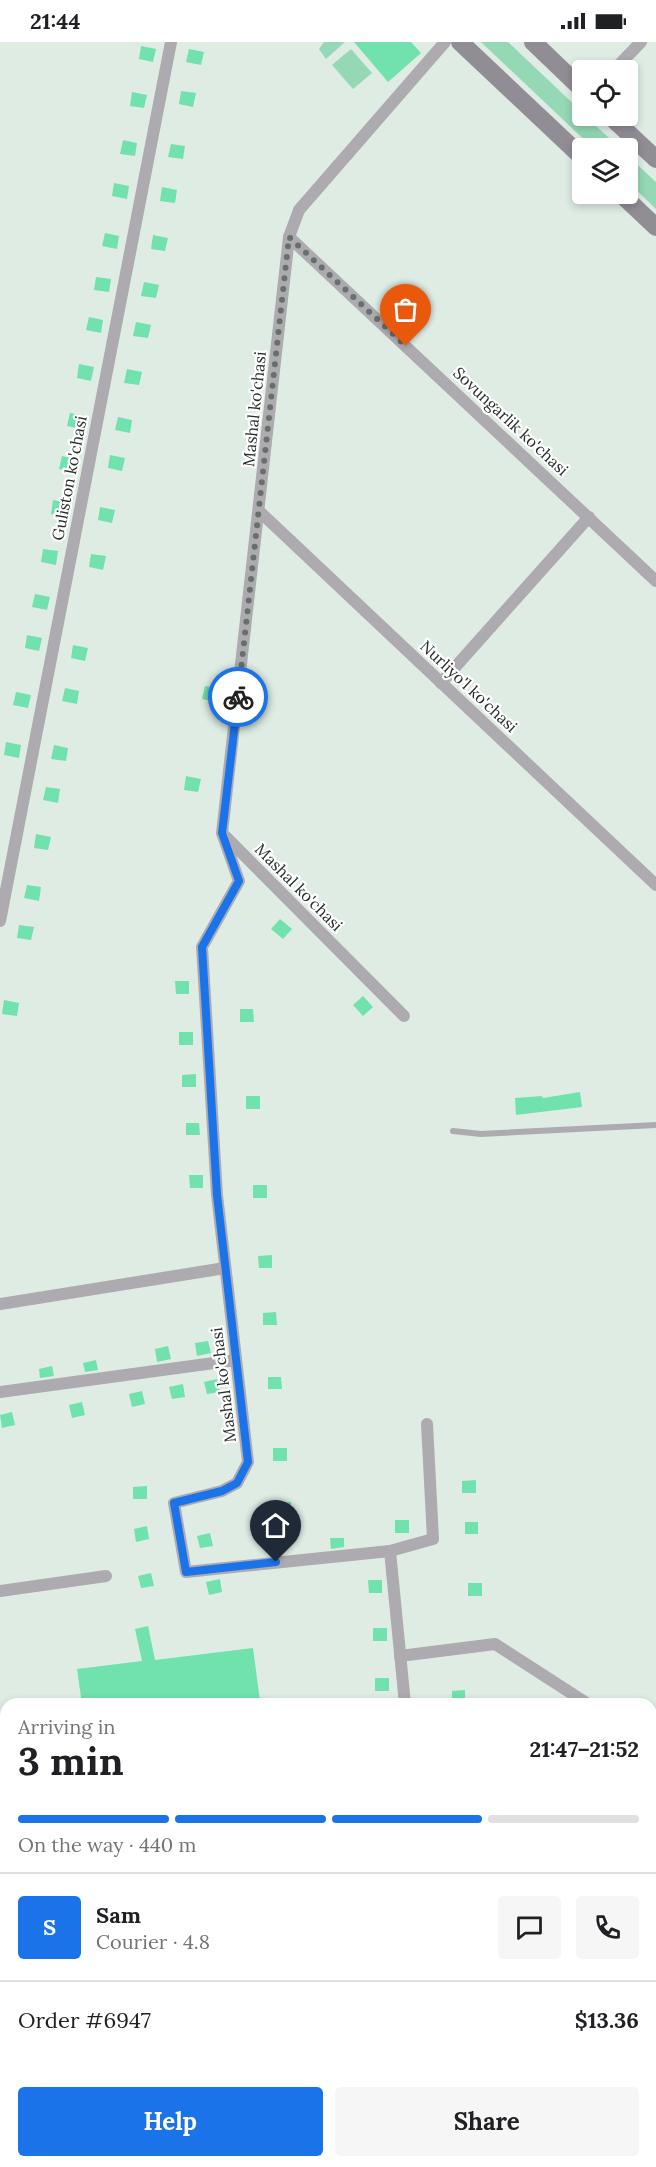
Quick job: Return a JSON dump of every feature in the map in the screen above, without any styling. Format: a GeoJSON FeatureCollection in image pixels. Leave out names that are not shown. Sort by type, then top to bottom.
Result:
{"type":"FeatureCollection","features":[{"type":"Feature","properties":{"kind":"main road"},"geometry":{"type":"LineString","coordinates":[[460,42],[572,148]]}},
{"type":"Feature","properties":{"kind":"main road"},"geometry":{"type":"LineString","coordinates":[[533,42],[572,79]]}},
{"type":"Feature","properties":{"kind":"main road"},"geometry":{"type":"LineString","coordinates":[[621,126],[656,159]]}},
{"type":"Feature","properties":{"kind":"main road"},"geometry":{"type":"LineString","coordinates":[[632,204],[656,226]]}},
{"type":"Feature","properties":{"kind":"street","name":"Guliston ko'chasi"},"geometry":{"type":"LineString","coordinates":[[0,921],[171,42]]}},
{"type":"Feature","properties":{"kind":"street","name":"Mashal ko'chasi"},"geometry":{"type":"LineString","coordinates":[[390,1551],[186,1572],[174,1503],[222,1491],[237,1483],[248,1462],[217,1195],[202,947],[239,881],[222,833],[260,513],[289,237],[299,210],[445,42]]}},
{"type":"Feature","properties":{"kind":"street"},"geometry":{"type":"LineString","coordinates":[[624,60],[641,42]]}},
{"type":"Feature","properties":{"kind":"street","name":"Sovungarlik ko'chasi"},"geometry":{"type":"LineString","coordinates":[[289,237],[656,581]]}},
{"type":"Feature","properties":{"kind":"street","name":"Nurliyo'l ko'chasi"},"geometry":{"type":"LineString","coordinates":[[260,513],[656,885]]}},
{"type":"Feature","properties":{"kind":"street"},"geometry":{"type":"LineString","coordinates":[[441,683],[589,517]]}},
{"type":"Feature","properties":{"kind":"street","name":"Mashal ko'chasi"},"geometry":{"type":"LineString","coordinates":[[222,833],[404,1016]]}},
{"type":"Feature","properties":{"kind":"street"},"geometry":{"type":"LineString","coordinates":[[0,1304],[225,1268]]}},
{"type":"Feature","properties":{"kind":"street"},"geometry":{"type":"LineString","coordinates":[[0,1392],[236,1360]]}},
{"type":"Feature","properties":{"kind":"street"},"geometry":{"type":"LineString","coordinates":[[404,1698],[390,1551],[433,1539],[427,1424]]}},
{"type":"Feature","properties":{"kind":"street"},"geometry":{"type":"LineString","coordinates":[[0,1592],[106,1576]]}},
{"type":"Feature","properties":{"kind":"street"},"geometry":{"type":"LineString","coordinates":[[399,1656],[495,1644],[579,1698]]}},
{"type":"Feature","properties":{"kind":"lane"},"geometry":{"type":"LineString","coordinates":[[453,1131],[481,1134],[656,1125]]}},
{"type":"Feature","properties":{"kind":"green space"},"geometry":{"type":"Polygon","coordinates":[[[324,42],[345,42],[326,59],[319,49],[324,42]]]}},
{"type":"Feature","properties":{"kind":"green space"},"geometry":{"type":"Polygon","coordinates":[[[481,42],[508,42],[572,103],[572,126],[596,126],[609,138],[582,138],[481,42]]]}},
{"type":"Feature","properties":{"kind":"green space"},"geometry":{"type":"Polygon","coordinates":[[[351,49],[372,73],[353,89],[332,65],[351,49]]]}},
{"type":"Feature","properties":{"kind":"green space"},"geometry":{"type":"Polygon","coordinates":[[[638,165],[656,182],[656,209],[638,192],[638,165]]]}},
{"type":"Feature","properties":{"kind":"building"},"geometry":{"type":"Polygon","coordinates":[[[354,42],[411,42],[421,53],[388,82],[354,42]]]}},
{"type":"Feature","properties":{"kind":"building"},"geometry":{"type":"Polygon","coordinates":[[[141,46],[156,49],[153,62],[139,59],[141,46]]]}},
{"type":"Feature","properties":{"kind":"building"},"geometry":{"type":"Polygon","coordinates":[[[189,49],[204,52],[201,65],[186,62],[189,49]]]}},
{"type":"Feature","properties":{"kind":"building"},"geometry":{"type":"Polygon","coordinates":[[[181,91],[196,93],[193,107],[179,104],[181,91]]]}},
{"type":"Feature","properties":{"kind":"building"},"geometry":{"type":"Polygon","coordinates":[[[132,92],[147,95],[144,108],[130,106],[132,92]]]}},
{"type":"Feature","properties":{"kind":"building"},"geometry":{"type":"Polygon","coordinates":[[[123,140],[137,143],[135,156],[120,154],[123,140]]]}},
{"type":"Feature","properties":{"kind":"building"},"geometry":{"type":"Polygon","coordinates":[[[171,144],[185,146],[183,159],[168,157],[171,144]]]}},
{"type":"Feature","properties":{"kind":"building"},"geometry":{"type":"Polygon","coordinates":[[[114,183],[129,186],[127,199],[112,196],[114,183]]]}},
{"type":"Feature","properties":{"kind":"building"},"geometry":{"type":"Polygon","coordinates":[[[162,187],[177,190],[175,203],[160,201],[162,187]]]}},
{"type":"Feature","properties":{"kind":"building"},"geometry":{"type":"Polygon","coordinates":[[[105,233],[119,236],[117,249],[102,246],[105,233]]]}},
{"type":"Feature","properties":{"kind":"building"},"geometry":{"type":"Polygon","coordinates":[[[153,235],[168,238],[165,251],[151,249],[153,235]]]}},
{"type":"Feature","properties":{"kind":"building"},"geometry":{"type":"Polygon","coordinates":[[[96,277],[111,279],[109,292],[94,290],[96,277]]]}},
{"type":"Feature","properties":{"kind":"building"},"geometry":{"type":"Polygon","coordinates":[[[144,282],[159,285],[156,298],[141,296],[144,282]]]}},
{"type":"Feature","properties":{"kind":"building"},"geometry":{"type":"Polygon","coordinates":[[[89,317],[103,320],[101,333],[86,330],[89,317]]]}},
{"type":"Feature","properties":{"kind":"building"},"geometry":{"type":"Polygon","coordinates":[[[136,322],[151,325],[148,338],[133,336],[136,322]]]}},
{"type":"Feature","properties":{"kind":"building"},"geometry":{"type":"Polygon","coordinates":[[[79,364],[94,367],[91,381],[77,378],[79,364]]]}},
{"type":"Feature","properties":{"kind":"building"},"geometry":{"type":"Polygon","coordinates":[[[127,369],[142,372],[139,385],[124,383],[127,369]]]}},
{"type":"Feature","properties":{"kind":"building"},"geometry":{"type":"Polygon","coordinates":[[[70,413],[85,416],[82,429],[67,426],[70,413]]]}},
{"type":"Feature","properties":{"kind":"building"},"geometry":{"type":"Polygon","coordinates":[[[118,417],[132,420],[130,433],[115,430],[118,417]]]}},
{"type":"Feature","properties":{"kind":"building"},"geometry":{"type":"Polygon","coordinates":[[[110,455],[125,458],[122,471],[108,468],[110,455]]]}},
{"type":"Feature","properties":{"kind":"building"},"geometry":{"type":"Polygon","coordinates":[[[62,456],[76,459],[74,472],[59,469],[62,456]]]}},
{"type":"Feature","properties":{"kind":"building"},"geometry":{"type":"Polygon","coordinates":[[[53,500],[68,503],[65,516],[51,514],[53,500]]]}},
{"type":"Feature","properties":{"kind":"building"},"geometry":{"type":"Polygon","coordinates":[[[100,507],[115,510],[112,523],[98,520],[100,507]]]}},
{"type":"Feature","properties":{"kind":"building"},"geometry":{"type":"Polygon","coordinates":[[[43,549],[58,551],[56,565],[41,562],[43,549]]]}},
{"type":"Feature","properties":{"kind":"building"},"geometry":{"type":"Polygon","coordinates":[[[91,554],[106,556],[103,570],[89,567],[91,554]]]}},
{"type":"Feature","properties":{"kind":"building"},"geometry":{"type":"Polygon","coordinates":[[[35,594],[50,597],[47,610],[32,607],[35,594]]]}},
{"type":"Feature","properties":{"kind":"building"},"geometry":{"type":"Polygon","coordinates":[[[27,635],[42,638],[39,651],[25,648],[27,635]]]}},
{"type":"Feature","properties":{"kind":"building"},"geometry":{"type":"Polygon","coordinates":[[[73,645],[88,648],[85,661],[71,658],[73,645]]]}},
{"type":"Feature","properties":{"kind":"building"},"geometry":{"type":"Polygon","coordinates":[[[205,686],[219,688],[217,702],[202,699],[205,686]]]}},
{"type":"Feature","properties":{"kind":"building"},"geometry":{"type":"Polygon","coordinates":[[[65,688],[79,691],[77,704],[62,701],[65,688]]]}},
{"type":"Feature","properties":{"kind":"building"},"geometry":{"type":"Polygon","coordinates":[[[16,692],[31,695],[28,708],[13,705],[16,692]]]}},
{"type":"Feature","properties":{"kind":"building"},"geometry":{"type":"Polygon","coordinates":[[[6,742],[21,745],[19,758],[4,755],[6,742]]]}},
{"type":"Feature","properties":{"kind":"building"},"geometry":{"type":"Polygon","coordinates":[[[54,745],[68,748],[66,761],[51,759],[54,745]]]}},
{"type":"Feature","properties":{"kind":"building"},"geometry":{"type":"Polygon","coordinates":[[[186,776],[201,779],[198,792],[184,790],[186,776]]]}},
{"type":"Feature","properties":{"kind":"building"},"geometry":{"type":"Polygon","coordinates":[[[46,787],[60,789],[58,803],[43,800],[46,787]]]}},
{"type":"Feature","properties":{"kind":"building"},"geometry":{"type":"Polygon","coordinates":[[[36,834],[51,837],[48,850],[34,848],[36,834]]]}},
{"type":"Feature","properties":{"kind":"building"},"geometry":{"type":"Polygon","coordinates":[[[27,885],[41,887],[39,901],[24,898],[27,885]]]}},
{"type":"Feature","properties":{"kind":"building"},"geometry":{"type":"Polygon","coordinates":[[[280,919],[292,929],[283,939],[271,929],[280,919]]]}},
{"type":"Feature","properties":{"kind":"building"},"geometry":{"type":"Polygon","coordinates":[[[19,925],[34,927],[31,940],[17,938],[19,925]]]}},
{"type":"Feature","properties":{"kind":"building"},"geometry":{"type":"Polygon","coordinates":[[[175,981],[189,981],[189,994],[176,994],[175,981]]]}},
{"type":"Feature","properties":{"kind":"building"},"geometry":{"type":"Polygon","coordinates":[[[363,996],[373,1007],[363,1016],[353,1005],[363,996]]]}},
{"type":"Feature","properties":{"kind":"building"},"geometry":{"type":"Polygon","coordinates":[[[4,1000],[19,1003],[17,1016],[2,1014],[4,1000]]]}},
{"type":"Feature","properties":{"kind":"building"},"geometry":{"type":"Polygon","coordinates":[[[240,1009],[253,1009],[254,1022],[240,1022],[240,1009]]]}},
{"type":"Feature","properties":{"kind":"building"},"geometry":{"type":"Polygon","coordinates":[[[179,1032],[193,1032],[193,1045],[179,1045],[179,1032]]]}},
{"type":"Feature","properties":{"kind":"building"},"geometry":{"type":"Polygon","coordinates":[[[196,1074],[196,1087],[182,1087],[182,1075],[196,1074]]]}},
{"type":"Feature","properties":{"kind":"building"},"geometry":{"type":"Polygon","coordinates":[[[580,1092],[582,1107],[516,1115],[515,1098],[542,1096],[543,1098],[580,1092]]]}},
{"type":"Feature","properties":{"kind":"building"},"geometry":{"type":"Polygon","coordinates":[[[246,1096],[260,1096],[260,1109],[246,1109],[246,1096]]]}},
{"type":"Feature","properties":{"kind":"building"},"geometry":{"type":"Polygon","coordinates":[[[186,1123],[199,1123],[200,1135],[186,1135],[186,1123]]]}},
{"type":"Feature","properties":{"kind":"building"},"geometry":{"type":"Polygon","coordinates":[[[189,1175],[203,1175],[203,1188],[190,1188],[189,1175]]]}},
{"type":"Feature","properties":{"kind":"building"},"geometry":{"type":"Polygon","coordinates":[[[253,1185],[267,1185],[267,1198],[253,1198],[253,1185]]]}},
{"type":"Feature","properties":{"kind":"building"},"geometry":{"type":"Polygon","coordinates":[[[272,1255],[272,1268],[259,1268],[258,1256],[272,1255]]]}},
{"type":"Feature","properties":{"kind":"building"},"geometry":{"type":"Polygon","coordinates":[[[276,1312],[277,1325],[263,1325],[263,1313],[276,1312]]]}},
{"type":"Feature","properties":{"kind":"building"},"geometry":{"type":"Polygon","coordinates":[[[208,1341],[211,1353],[197,1356],[195,1343],[208,1341]]]}},
{"type":"Feature","properties":{"kind":"building"},"geometry":{"type":"Polygon","coordinates":[[[168,1346],[171,1359],[157,1362],[155,1349],[168,1346]]]}},
{"type":"Feature","properties":{"kind":"building"},"geometry":{"type":"Polygon","coordinates":[[[96,1360],[98,1370],[85,1372],[83,1363],[96,1360]]]}},
{"type":"Feature","properties":{"kind":"building"},"geometry":{"type":"Polygon","coordinates":[[[52,1366],[54,1376],[40,1378],[39,1369],[52,1366]]]}},
{"type":"Feature","properties":{"kind":"building"},"geometry":{"type":"Polygon","coordinates":[[[268,1377],[281,1377],[282,1389],[268,1389],[268,1377]]]}},
{"type":"Feature","properties":{"kind":"building"},"geometry":{"type":"Polygon","coordinates":[[[217,1379],[220,1392],[207,1394],[204,1382],[217,1379]]]}},
{"type":"Feature","properties":{"kind":"building"},"geometry":{"type":"Polygon","coordinates":[[[183,1384],[185,1397],[172,1399],[169,1387],[183,1384]]]}},
{"type":"Feature","properties":{"kind":"building"},"geometry":{"type":"Polygon","coordinates":[[[142,1391],[145,1404],[132,1407],[129,1394],[142,1391]]]}},
{"type":"Feature","properties":{"kind":"building"},"geometry":{"type":"Polygon","coordinates":[[[82,1402],[85,1415],[72,1418],[69,1405],[82,1402]]]}},
{"type":"Feature","properties":{"kind":"building"},"geometry":{"type":"Polygon","coordinates":[[[12,1412],[15,1425],[2,1428],[0,1415],[12,1412]]]}},
{"type":"Feature","properties":{"kind":"building"},"geometry":{"type":"Polygon","coordinates":[[[273,1448],[287,1448],[287,1461],[273,1461],[273,1448]]]}},
{"type":"Feature","properties":{"kind":"building"},"geometry":{"type":"Polygon","coordinates":[[[476,1480],[476,1493],[462,1493],[462,1481],[476,1480]]]}},
{"type":"Feature","properties":{"kind":"building"},"geometry":{"type":"Polygon","coordinates":[[[147,1486],[147,1499],[133,1499],[133,1487],[147,1486]]]}},
{"type":"Feature","properties":{"kind":"building"},"geometry":{"type":"Polygon","coordinates":[[[277,1502],[291,1502],[291,1515],[277,1515],[277,1502]]]}},
{"type":"Feature","properties":{"kind":"building"},"geometry":{"type":"Polygon","coordinates":[[[395,1520],[409,1520],[409,1533],[395,1533],[395,1520]]]}},
{"type":"Feature","properties":{"kind":"building"},"geometry":{"type":"Polygon","coordinates":[[[465,1522],[478,1522],[478,1534],[465,1534],[465,1522]]]}},
{"type":"Feature","properties":{"kind":"building"},"geometry":{"type":"Polygon","coordinates":[[[147,1526],[149,1539],[136,1542],[134,1529],[147,1526]]]}},
{"type":"Feature","properties":{"kind":"building"},"geometry":{"type":"Polygon","coordinates":[[[210,1533],[213,1546],[200,1548],[197,1536],[210,1533]]]}},
{"type":"Feature","properties":{"kind":"building"},"geometry":{"type":"Polygon","coordinates":[[[330,1538],[344,1538],[344,1547],[331,1549],[330,1538]]]}},
{"type":"Feature","properties":{"kind":"building"},"geometry":{"type":"Polygon","coordinates":[[[151,1573],[154,1586],[141,1588],[138,1576],[151,1573]]]}},
{"type":"Feature","properties":{"kind":"building"},"geometry":{"type":"Polygon","coordinates":[[[220,1579],[222,1592],[209,1595],[206,1582],[220,1579]]]}},
{"type":"Feature","properties":{"kind":"building"},"geometry":{"type":"Polygon","coordinates":[[[368,1580],[382,1580],[382,1593],[369,1593],[368,1580]]]}},
{"type":"Feature","properties":{"kind":"building"},"geometry":{"type":"Polygon","coordinates":[[[468,1583],[482,1583],[482,1596],[468,1596],[468,1583]]]}},
{"type":"Feature","properties":{"kind":"building"},"geometry":{"type":"Polygon","coordinates":[[[148,1626],[155,1660],[253,1648],[260,1698],[81,1698],[77,1669],[142,1661],[135,1629],[148,1626]]]}},
{"type":"Feature","properties":{"kind":"building"},"geometry":{"type":"Polygon","coordinates":[[[373,1628],[387,1628],[387,1641],[373,1641],[373,1628]]]}},
{"type":"Feature","properties":{"kind":"building"},"geometry":{"type":"Polygon","coordinates":[[[375,1678],[389,1678],[389,1691],[375,1691],[375,1678]]]}},
{"type":"Feature","properties":{"kind":"building"},"geometry":{"type":"Polygon","coordinates":[[[465,1690],[465,1698],[452,1698],[452,1691],[465,1690]]]}},
{"type":"Feature","properties":{"kind":"way so far"},"geometry":{"type":"LineString","coordinates":[[238,697],[289,237],[406,346]]}},
{"type":"Feature","properties":{"kind":"route"},"geometry":{"type":"LineString","coordinates":[[238,697],[222,833],[239,881],[202,947],[217,1195],[248,1462],[237,1483],[222,1491],[174,1503],[186,1572],[276,1562]]}}]}
